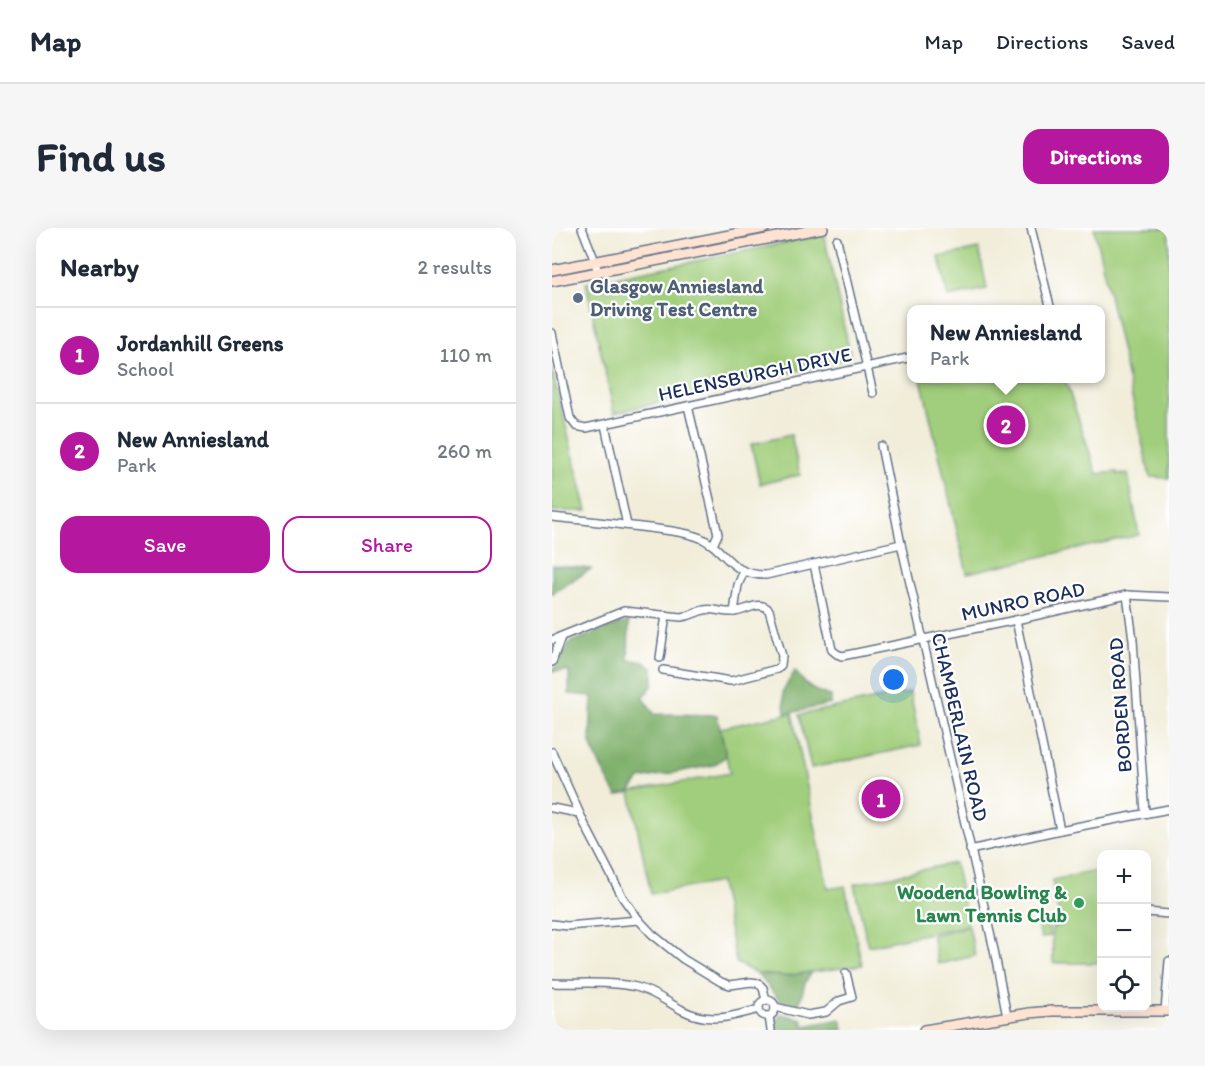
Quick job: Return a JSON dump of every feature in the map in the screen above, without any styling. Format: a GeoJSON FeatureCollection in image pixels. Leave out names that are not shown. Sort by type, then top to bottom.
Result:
{"type":"FeatureCollection","features":[{"type":"Feature","properties":{"kind":"street"},"geometry":{"type":"LineString","coordinates":[[582,228],[598,272]]}},
{"type":"Feature","properties":{"kind":"street"},"geometry":{"type":"LineString","coordinates":[[552,270],[765,228]]}},
{"type":"Feature","properties":{"kind":"street"},"geometry":{"type":"LineString","coordinates":[[552,281],[823,228]]}},
{"type":"Feature","properties":{"kind":"street"},"geometry":{"type":"LineString","coordinates":[[1031,228],[1050,305]]}},
{"type":"Feature","properties":{"kind":"street"},"geometry":{"type":"LineString","coordinates":[[837,240],[873,393]]}},
{"type":"Feature","properties":{"kind":"street","name":"HELENSBURGH DRIVE"},"geometry":{"type":"LineString","coordinates":[[552,333],[570,418],[576,426],[586,428],[907,358]]}},
{"type":"Feature","properties":{"kind":"street"},"geometry":{"type":"LineString","coordinates":[[688,406],[718,534],[713,545]]}},
{"type":"Feature","properties":{"kind":"street"},"geometry":{"type":"LineString","coordinates":[[605,425],[627,525]]}},
{"type":"Feature","properties":{"kind":"street","name":"CHAMBERLAIN ROAD"},"geometry":{"type":"LineString","coordinates":[[881,446],[1007,1016]]}},
{"type":"Feature","properties":{"kind":"street"},"geometry":{"type":"LineString","coordinates":[[552,517],[627,525],[696,536],[713,545],[736,568],[755,575],[766,575],[901,544]]}},
{"type":"Feature","properties":{"kind":"street","name":"MUNRO ROAD"},"geometry":{"type":"LineString","coordinates":[[814,564],[832,650],[842,656],[1127,595],[1169,597]]}},
{"type":"Feature","properties":{"kind":"street"},"geometry":{"type":"LineString","coordinates":[[734,612],[738,585],[744,571]]}},
{"type":"Feature","properties":{"kind":"street","name":"BORDEN ROAD"},"geometry":{"type":"LineString","coordinates":[[1127,595],[1133,640],[1145,813]]}},
{"type":"Feature","properties":{"kind":"street"},"geometry":{"type":"LineString","coordinates":[[552,640],[624,611],[681,617],[690,616],[702,610],[734,612],[759,605],[769,610],[782,656],[781,665],[777,669],[731,681],[663,670]]}},
{"type":"Feature","properties":{"kind":"street"},"geometry":{"type":"LineString","coordinates":[[660,658],[666,615]]}},
{"type":"Feature","properties":{"kind":"street"},"geometry":{"type":"LineString","coordinates":[[1016,620],[1060,830]]}},
{"type":"Feature","properties":{"kind":"street"},"geometry":{"type":"LineString","coordinates":[[552,662],[561,637]]}},
{"type":"Feature","properties":{"kind":"street"},"geometry":{"type":"LineString","coordinates":[[552,752],[579,813],[623,898],[639,920],[652,934],[683,959],[721,982],[730,985],[758,983],[763,988],[766,1000]]}},
{"type":"Feature","properties":{"kind":"street"},"geometry":{"type":"LineString","coordinates":[[552,808],[579,813]]}},
{"type":"Feature","properties":{"kind":"street"},"geometry":{"type":"LineString","coordinates":[[970,850],[1169,809]]}},
{"type":"Feature","properties":{"kind":"street"},"geometry":{"type":"LineString","coordinates":[[552,813],[561,810]]}},
{"type":"Feature","properties":{"kind":"street"},"geometry":{"type":"LineString","coordinates":[[1151,912],[1169,914]]}},
{"type":"Feature","properties":{"kind":"street"},"geometry":{"type":"LineString","coordinates":[[552,924],[567,926],[639,920]]}},
{"type":"Feature","properties":{"kind":"street"},"geometry":{"type":"LineString","coordinates":[[924,1030],[1052,1011],[1167,1011],[1169,961]]}},
{"type":"Feature","properties":{"kind":"street"},"geometry":{"type":"LineString","coordinates":[[775,1007],[808,1015],[826,1012],[839,1000],[852,997],[846,973]]}},
{"type":"Feature","properties":{"kind":"street"},"geometry":{"type":"LineString","coordinates":[[552,983],[614,984],[636,987],[654,993],[684,1011],[703,1018],[721,1019],[759,1009]]}},
{"type":"Feature","properties":{"kind":"street"},"geometry":{"type":"LineString","coordinates":[[766,1000],[773,1002],[775,1007],[774,1012],[769,1016],[762,1014],[759,1009],[760,1004],[766,1000]]}},
{"type":"Feature","properties":{"kind":"street"},"geometry":{"type":"LineString","coordinates":[[769,1016],[771,1030]]}},
{"type":"Feature","properties":{"kind":"green space"},"geometry":{"type":"Polygon","coordinates":[[[1094,228],[1169,228],[1169,478],[1150,477],[1094,228]]]}},
{"type":"Feature","properties":{"kind":"green space"},"geometry":{"type":"Polygon","coordinates":[[[824,235],[851,358],[614,413],[586,283],[824,235]]]}},
{"type":"Feature","properties":{"kind":"green space"},"geometry":{"type":"Polygon","coordinates":[[[979,249],[987,289],[948,297],[939,257],[979,249]]]}},
{"type":"Feature","properties":{"kind":"green space"},"geometry":{"type":"Polygon","coordinates":[[[552,370],[587,511],[552,511],[552,370]]]}},
{"type":"Feature","properties":{"kind":"green space"},"geometry":{"type":"Polygon","coordinates":[[[922,383],[1066,383],[1097,474],[1117,472],[1117,474],[1128,474],[1139,535],[967,573],[922,383]]]}},
{"type":"Feature","properties":{"kind":"green space"},"geometry":{"type":"Polygon","coordinates":[[[791,435],[800,475],[760,484],[751,444],[791,435]]]}},
{"type":"Feature","properties":{"kind":"green space"},"geometry":{"type":"Polygon","coordinates":[[[552,565],[591,569],[552,594],[552,565]]]}},
{"type":"Feature","properties":{"kind":"green space"},"geometry":{"type":"Polygon","coordinates":[[[629,621],[628,660],[643,661],[653,669],[653,685],[643,697],[654,714],[717,715],[726,756],[714,765],[640,779],[630,792],[617,796],[597,760],[590,740],[592,696],[569,694],[569,671],[552,671],[570,642],[629,621]]]}},
{"type":"Feature","properties":{"kind":"green space"},"geometry":{"type":"Polygon","coordinates":[[[795,671],[810,688],[831,696],[831,704],[785,714],[783,691],[795,671]]]}},
{"type":"Feature","properties":{"kind":"green space"},"geometry":{"type":"Polygon","coordinates":[[[910,692],[921,745],[811,768],[799,715],[910,692]]]}},
{"type":"Feature","properties":{"kind":"green space"},"geometry":{"type":"Polygon","coordinates":[[[792,713],[828,889],[845,886],[862,965],[785,976],[758,974],[736,963],[720,882],[651,894],[630,792],[730,773],[720,728],[792,713]]]}},
{"type":"Feature","properties":{"kind":"green space"},"geometry":{"type":"Polygon","coordinates":[[[955,863],[968,925],[868,946],[854,884],[955,863]]]}},
{"type":"Feature","properties":{"kind":"green space","name":"Woodend Bowling & Lawn Tennis Club"},"geometry":{"type":"Polygon","coordinates":[[[1097,871],[1097,963],[1053,963],[1052,927],[1061,926],[1052,880],[1097,871]]]}},
{"type":"Feature","properties":{"kind":"green space"},"geometry":{"type":"Polygon","coordinates":[[[1047,921],[1050,936],[1041,938],[1037,923],[1047,921]]]}},
{"type":"Feature","properties":{"kind":"green space"},"geometry":{"type":"Polygon","coordinates":[[[969,926],[975,956],[938,964],[932,935],[969,926]]]}},
{"type":"Feature","properties":{"kind":"green space"},"geometry":{"type":"Polygon","coordinates":[[[811,972],[805,983],[800,1008],[780,1001],[758,974],[785,976],[811,972]]]}},
{"type":"Feature","properties":{"kind":"green space"},"geometry":{"type":"Polygon","coordinates":[[[781,1014],[802,1019],[804,1026],[841,1019],[844,1030],[776,1030],[775,1022],[781,1014]]]}},
{"type":"Feature","properties":{"kind":"place","name":"Glasgow Anniesland Driving Test Centre"},"geometry":{"type":"Point","coordinates":[578,298]}},
{"type":"Feature","properties":{"kind":"place","name":"New Anniesland"},"geometry":{"type":"Point","coordinates":[1006,425]}},
{"type":"Feature","properties":{"kind":"place","name":"Jordanhill Greens"},"geometry":{"type":"Point","coordinates":[881,799]}},
{"type":"Feature","properties":{"kind":"place","name":"Woodend Bowling & Lawn Tennis Club"},"geometry":{"type":"Point","coordinates":[1079,903]}}]}
